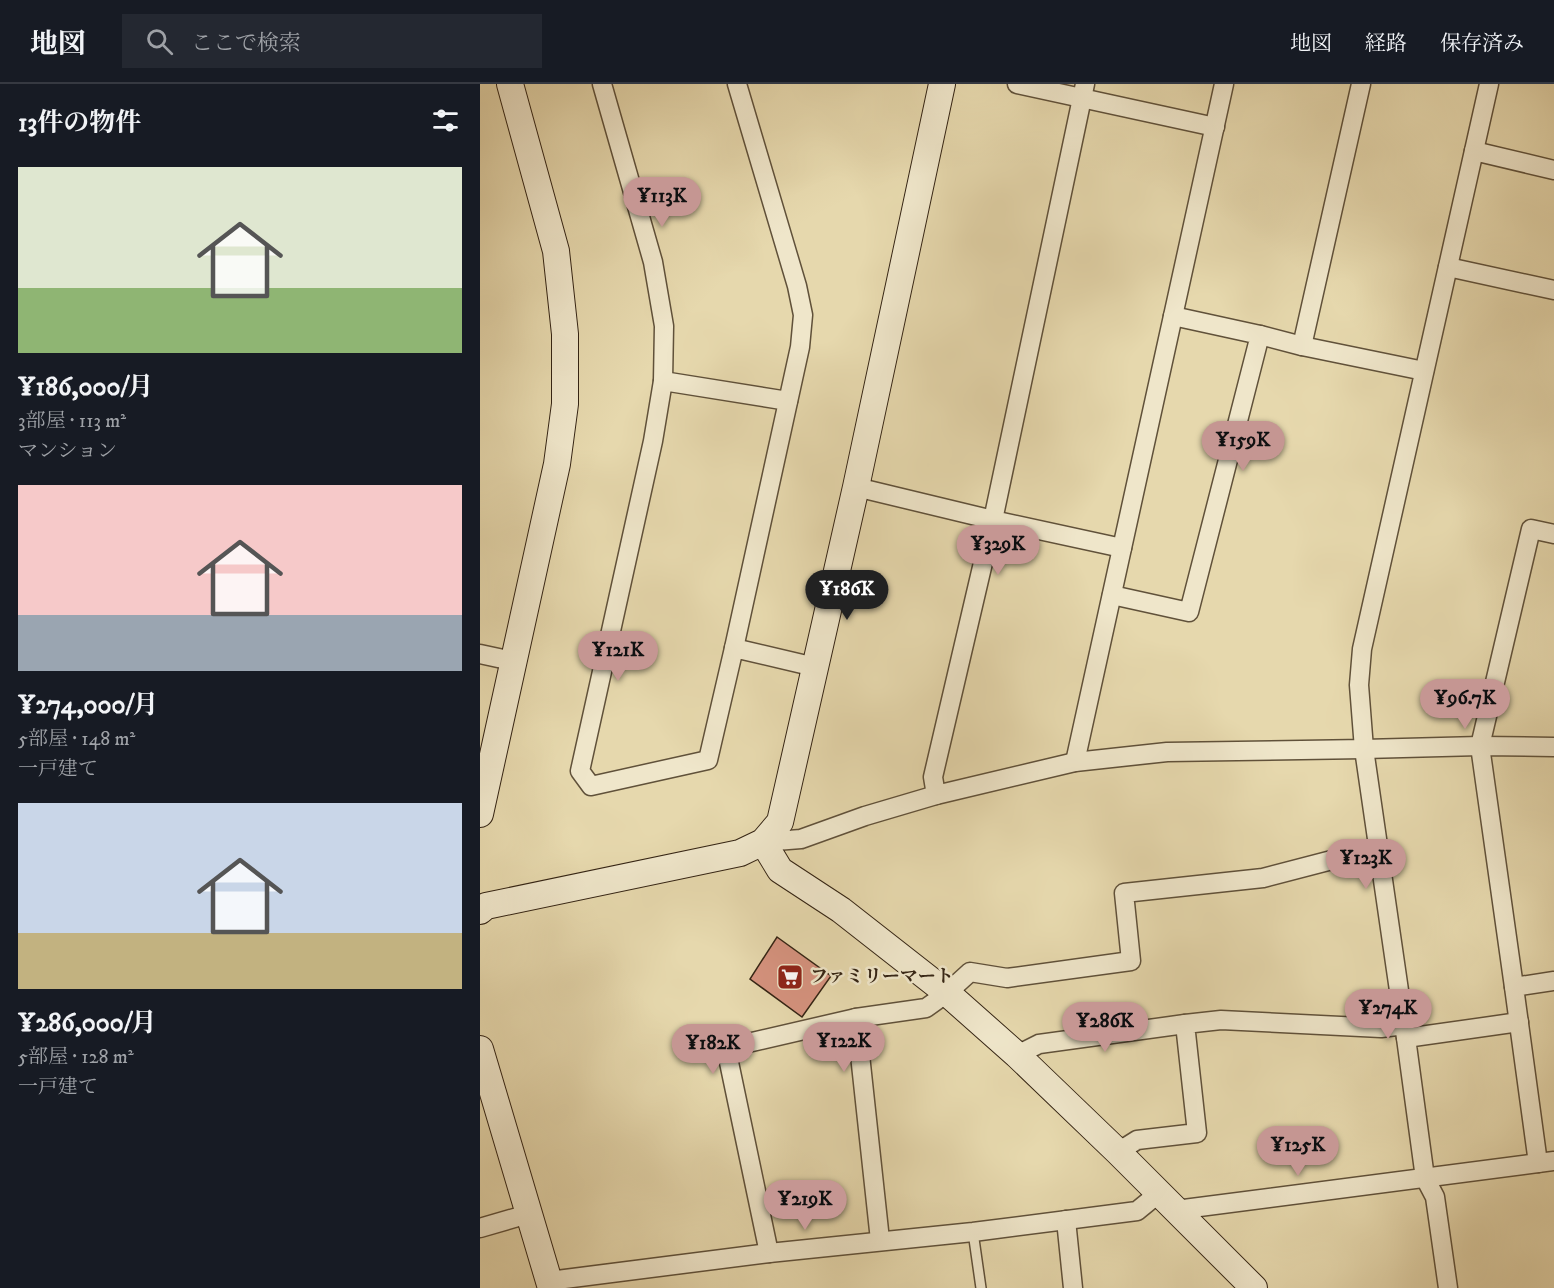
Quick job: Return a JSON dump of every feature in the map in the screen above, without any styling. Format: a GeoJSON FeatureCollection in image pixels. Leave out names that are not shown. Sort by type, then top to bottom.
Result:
{"type":"FeatureCollection","features":[{"type":"Feature","properties":{"kind":"street"},"geometry":{"type":"LineString","coordinates":[[480,814],[557,464],[565,404],[564,334],[556,251],[510,84]]}},
{"type":"Feature","properties":{"kind":"street"},"geometry":{"type":"LineString","coordinates":[[602,84],[653,262],[664,326],[663,381],[653,441],[580,771],[591,786],[708,760],[800,347],[802,315],[797,286],[737,84]]}},
{"type":"Feature","properties":{"kind":"street"},"geometry":{"type":"LineString","coordinates":[[763,842],[780,822],[856,487],[942,84]]}},
{"type":"Feature","properties":{"kind":"street"},"geometry":{"type":"LineString","coordinates":[[1017,84],[1084,92],[1215,127]]}},
{"type":"Feature","properties":{"kind":"street"},"geometry":{"type":"LineString","coordinates":[[1075,762],[1224,84]]}},
{"type":"Feature","properties":{"kind":"street"},"geometry":{"type":"LineString","coordinates":[[1302,346],[1361,84]]}},
{"type":"Feature","properties":{"kind":"street"},"geometry":{"type":"LineString","coordinates":[[1448,1288],[1435,1197],[1425,1178],[1364,748],[1359,685],[1362,649],[1489,84]]}},
{"type":"Feature","properties":{"kind":"street"},"geometry":{"type":"LineString","coordinates":[[936,795],[933,777],[993,520],[1084,92]]}},
{"type":"Feature","properties":{"kind":"street"},"geometry":{"type":"LineString","coordinates":[[1474,151],[1554,170]]}},
{"type":"Feature","properties":{"kind":"street"},"geometry":{"type":"LineString","coordinates":[[1448,267],[1554,290]]}},
{"type":"Feature","properties":{"kind":"street"},"geometry":{"type":"LineString","coordinates":[[1173,316],[1424,371]]}},
{"type":"Feature","properties":{"kind":"street"},"geometry":{"type":"LineString","coordinates":[[1112,595],[1189,612],[1260,335]]}},
{"type":"Feature","properties":{"kind":"street"},"geometry":{"type":"LineString","coordinates":[[663,381],[788,401]]}},
{"type":"Feature","properties":{"kind":"street"},"geometry":{"type":"LineString","coordinates":[[856,487],[1122,548]]}},
{"type":"Feature","properties":{"kind":"street"},"geometry":{"type":"LineString","coordinates":[[480,1048],[486,1094],[550,1285],[769,1253],[973,1232],[1137,1211],[1168,1202],[1425,1178],[1546,1162],[1519,1022],[1480,746],[1531,529],[1554,534]]}},
{"type":"Feature","properties":{"kind":"street"},"geometry":{"type":"LineString","coordinates":[[734,648],[815,667]]}},
{"type":"Feature","properties":{"kind":"street"},"geometry":{"type":"LineString","coordinates":[[480,654],[512,661]]}},
{"type":"Feature","properties":{"kind":"street"},"geometry":{"type":"LineString","coordinates":[[480,911],[486,906],[740,852],[763,842],[801,839],[865,816],[936,795],[1075,762],[1167,752],[1480,746],[1554,747]]}},
{"type":"Feature","properties":{"kind":"street"},"geometry":{"type":"LineString","coordinates":[[763,842],[780,870],[841,910],[947,993],[1017,1055],[1254,1288]]}},
{"type":"Feature","properties":{"kind":"street"},"geometry":{"type":"LineString","coordinates":[[769,1253],[726,1048],[856,1018],[926,1008],[970,972],[1007,978],[1131,961],[1124,893],[1263,879],[1378,848]]}},
{"type":"Feature","properties":{"kind":"street"},"geometry":{"type":"LineString","coordinates":[[1514,987],[1554,981]]}},
{"type":"Feature","properties":{"kind":"street"},"geometry":{"type":"LineString","coordinates":[[856,1018],[880,1240]]}},
{"type":"Feature","properties":{"kind":"street"},"geometry":{"type":"LineString","coordinates":[[1017,1055],[1039,1044],[1221,1020],[1381,1028],[1405,1032],[1519,1022]]}},
{"type":"Feature","properties":{"kind":"street"},"geometry":{"type":"LineString","coordinates":[[1118,1152],[1137,1140],[1197,1134],[1185,1024]]}},
{"type":"Feature","properties":{"kind":"street"},"geometry":{"type":"LineString","coordinates":[[480,1228],[528,1214]]}},
{"type":"Feature","properties":{"kind":"street"},"geometry":{"type":"LineString","coordinates":[[1066,1220],[1073,1288]]}},
{"type":"Feature","properties":{"kind":"lane"},"geometry":{"type":"LineString","coordinates":[[973,1232],[981,1288]]}},
{"type":"Feature","properties":{"kind":"building","name":"ファミリーマート"},"geometry":{"type":"Polygon","coordinates":[[[777,937],[831,976],[802,1017],[750,979],[777,937]]]}},
{"type":"Feature","properties":{"kind":"place","name":"ファミリーマート"},"geometry":{"type":"Point","coordinates":[790,977]}}]}
